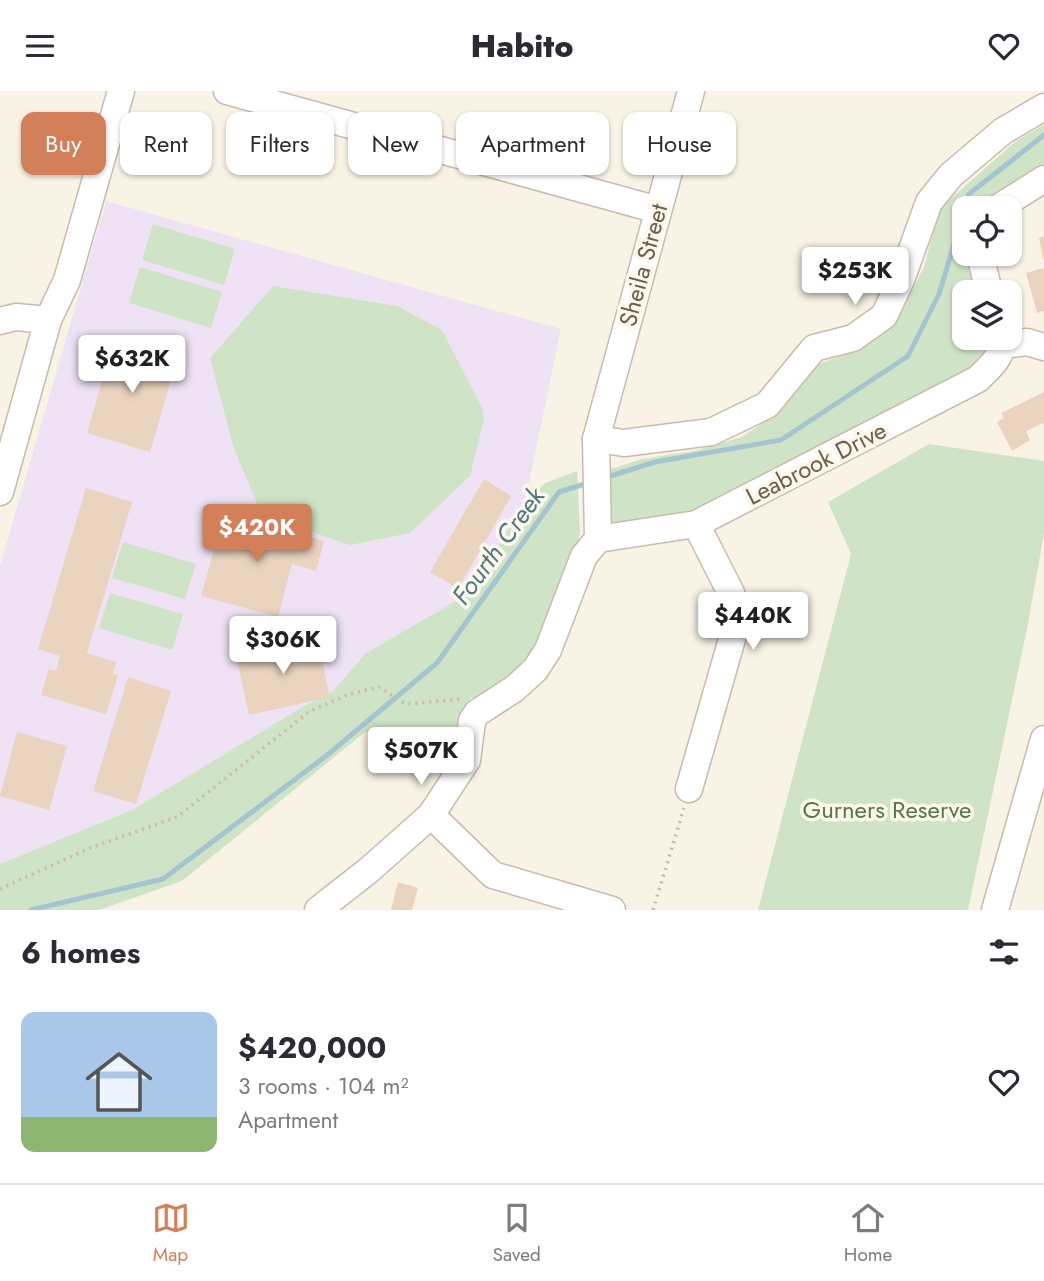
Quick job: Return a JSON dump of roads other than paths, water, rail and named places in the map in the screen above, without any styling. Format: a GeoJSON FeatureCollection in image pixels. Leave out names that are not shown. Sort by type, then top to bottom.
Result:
{"type":"FeatureCollection","features":[{"type":"Feature","properties":{"kind":"street"},"geometry":{"type":"LineString","coordinates":[[0,492],[48,320],[67,280],[121,91]]}},
{"type":"Feature","properties":{"kind":"street"},"geometry":{"type":"LineString","coordinates":[[227,91],[657,210]]}},
{"type":"Feature","properties":{"kind":"street","name":"Sheila Street"},"geometry":{"type":"LineString","coordinates":[[596,439],[691,91]]}},
{"type":"Feature","properties":{"kind":"street"},"geometry":{"type":"LineString","coordinates":[[318,910],[369,870],[431,815],[467,760],[472,721],[477,713],[514,689],[535,670],[548,650],[584,556],[598,538],[596,439],[624,443],[710,432],[767,405],[814,348],[853,338],[884,316],[911,256],[929,202],[951,176],[1003,131],[1044,107]]}},
{"type":"Feature","properties":{"kind":"street"},"geometry":{"type":"LineString","coordinates":[[1017,196],[1044,179]]}},
{"type":"Feature","properties":{"kind":"street"},"geometry":{"type":"LineString","coordinates":[[0,321],[16,317],[48,320]]}},
{"type":"Feature","properties":{"kind":"street"},"geometry":{"type":"LineString","coordinates":[[1022,342],[1044,347]]}},
{"type":"Feature","properties":{"kind":"street","name":"Leabrook Drive"},"geometry":{"type":"LineString","coordinates":[[598,538],[696,524],[978,379],[997,360],[1000,350]]}},
{"type":"Feature","properties":{"kind":"street"},"geometry":{"type":"LineString","coordinates":[[690,789],[737,615],[730,593],[696,524]]}},
{"type":"Feature","properties":{"kind":"street"},"geometry":{"type":"LineString","coordinates":[[995,910],[1044,739]]}},
{"type":"Feature","properties":{"kind":"street"},"geometry":{"type":"LineString","coordinates":[[431,815],[494,875],[612,910]]}},
{"type":"Feature","properties":{"kind":"waterway","name":"Fourth Creek"},"geometry":{"type":"LineString","coordinates":[[968,196],[1044,135]]}},
{"type":"Feature","properties":{"kind":"waterway","name":"Fourth Creek"},"geometry":{"type":"LineString","coordinates":[[604,478],[655,462],[781,440],[908,356],[939,294],[952,251]]}},
{"type":"Feature","properties":{"kind":"waterway","name":"Fourth Creek"},"geometry":{"type":"LineString","coordinates":[[31,910],[163,879],[326,756],[437,663],[559,492],[588,483]]}},
{"type":"Feature","properties":{"kind":"park label","name":"Gurners Reserve"},"geometry":{"type":"Point","coordinates":[887,809]}}]}
